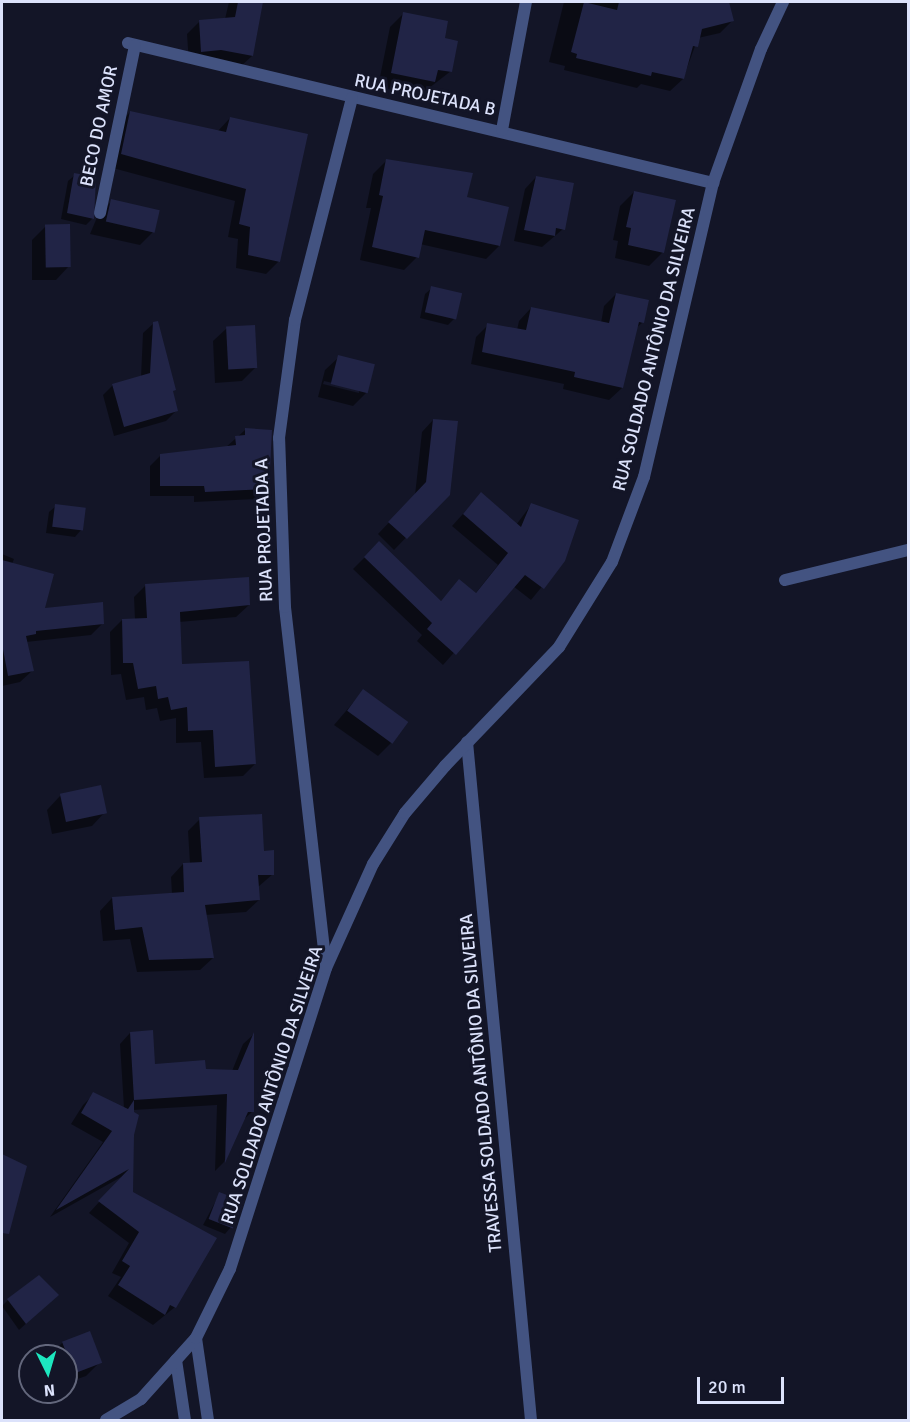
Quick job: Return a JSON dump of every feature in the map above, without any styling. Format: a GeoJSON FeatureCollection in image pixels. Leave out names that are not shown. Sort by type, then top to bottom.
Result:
{"type":"FeatureCollection","features":[{"type":"Feature","properties":{"kind":"street"},"geometry":{"type":"LineString","coordinates":[[502,130],[526,2]]}},
{"type":"Feature","properties":{"kind":"street","name":"RUA SOLDADO ANTÔNIO DA SILVEIRA"},"geometry":{"type":"LineString","coordinates":[[106,1420],[141,1399],[196,1338],[230,1269],[326,968],[373,864],[405,813],[467,742],[560,647],[612,562],[644,477],[713,183],[761,49],[783,2]]}},
{"type":"Feature","properties":{"kind":"street","name":"RUA PROJETADA B"},"geometry":{"type":"LineString","coordinates":[[131,44],[352,98],[502,130],[713,183]]}},
{"type":"Feature","properties":{"kind":"street","name":"BECO DO AMOR"},"geometry":{"type":"LineString","coordinates":[[100,213],[131,44]]}},
{"type":"Feature","properties":{"kind":"street","name":"RUA PROJETADA A"},"geometry":{"type":"LineString","coordinates":[[326,968],[285,607],[279,438],[295,320],[352,98]]}},
{"type":"Feature","properties":{"kind":"street"},"geometry":{"type":"LineString","coordinates":[[785,580],[909,550]]}},
{"type":"Feature","properties":{"kind":"street","name":"TRAVESSA SOLDADO ANTÔNIO DA SILVEIRA"},"geometry":{"type":"LineString","coordinates":[[467,742],[531,1420]]}},
{"type":"Feature","properties":{"kind":"street"},"geometry":{"type":"LineString","coordinates":[[196,1338],[208,1420]]}},
{"type":"Feature","properties":{"kind":"street"},"geometry":{"type":"LineString","coordinates":[[176,1360],[185,1420]]}},
{"type":"Feature","properties":{"kind":"building"},"geometry":{"type":"Polygon","coordinates":[[[238,2],[263,2],[253,56],[221,50],[201,52],[199,20],[235,17],[238,2]]]}},
{"type":"Feature","properties":{"kind":"building"},"geometry":{"type":"Polygon","coordinates":[[[584,2],[617,10],[619,2],[729,2],[734,21],[702,29],[698,47],[693,46],[684,79],[652,72],[651,76],[576,58],[577,54],[571,52],[584,2]]]}},
{"type":"Feature","properties":{"kind":"building"},"geometry":{"type":"Polygon","coordinates":[[[403,12],[448,21],[445,38],[458,41],[452,72],[438,70],[435,82],[391,73],[403,12]]]}},
{"type":"Feature","properties":{"kind":"building"},"geometry":{"type":"Polygon","coordinates":[[[130,111],[226,132],[230,117],[308,134],[280,262],[248,255],[250,227],[239,224],[246,189],[121,154],[130,111]]]}},
{"type":"Feature","properties":{"kind":"building"},"geometry":{"type":"Polygon","coordinates":[[[386,159],[473,173],[467,197],[509,207],[500,246],[425,230],[419,258],[372,247],[383,196],[379,195],[386,159]]]}},
{"type":"Feature","properties":{"kind":"building"},"geometry":{"type":"Polygon","coordinates":[[[74,173],[96,177],[94,219],[67,213],[74,173]]]}},
{"type":"Feature","properties":{"kind":"building"},"geometry":{"type":"Polygon","coordinates":[[[536,176],[574,183],[565,230],[556,228],[555,236],[524,230],[536,176]]]}},
{"type":"Feature","properties":{"kind":"building"},"geometry":{"type":"Polygon","coordinates":[[[634,191],[676,200],[664,253],[628,245],[631,228],[626,227],[634,191]]]}},
{"type":"Feature","properties":{"kind":"building"},"geometry":{"type":"Polygon","coordinates":[[[111,199],[160,210],[155,233],[106,221],[111,199]]]}},
{"type":"Feature","properties":{"kind":"building"},"geometry":{"type":"Polygon","coordinates":[[[45,224],[70,224],[71,267],[46,267],[45,224]]]}},
{"type":"Feature","properties":{"kind":"building"},"geometry":{"type":"Polygon","coordinates":[[[431,286],[462,293],[456,320],[425,312],[431,286]]]}},
{"type":"Feature","properties":{"kind":"building"},"geometry":{"type":"Polygon","coordinates":[[[616,293],[649,300],[644,323],[639,322],[623,388],[574,377],[575,372],[482,352],[487,323],[526,330],[531,307],[609,323],[616,293]]]}},
{"type":"Feature","properties":{"kind":"building"},"geometry":{"type":"Polygon","coordinates":[[[158,321],[176,390],[173,391],[178,411],[124,427],[112,384],[150,373],[153,322],[158,321]]]}},
{"type":"Feature","properties":{"kind":"building"},"geometry":{"type":"Polygon","coordinates":[[[255,325],[257,368],[228,369],[226,327],[255,325]]]}},
{"type":"Feature","properties":{"kind":"building"},"geometry":{"type":"Polygon","coordinates":[[[338,355],[375,364],[368,393],[331,384],[338,355]]]}},
{"type":"Feature","properties":{"kind":"building"},"geometry":{"type":"Polygon","coordinates":[[[433,419],[458,421],[450,495],[407,539],[388,522],[426,482],[433,419]]]}},
{"type":"Feature","properties":{"kind":"building"},"geometry":{"type":"Polygon","coordinates":[[[245,428],[272,430],[269,489],[205,492],[204,486],[160,486],[160,454],[236,445],[235,436],[245,435],[245,428]]]}},
{"type":"Feature","properties":{"kind":"building"},"geometry":{"type":"Polygon","coordinates":[[[481,492],[521,527],[531,503],[579,520],[565,561],[544,589],[525,575],[456,655],[427,629],[432,623],[364,557],[379,541],[441,601],[459,579],[476,593],[508,553],[463,514],[481,492]]]}},
{"type":"Feature","properties":{"kind":"building"},"geometry":{"type":"Polygon","coordinates":[[[55,504],[86,508],[83,531],[52,527],[55,504]]]}},
{"type":"Feature","properties":{"kind":"building"},"geometry":{"type":"Polygon","coordinates":[[[2,560],[54,574],[45,608],[103,602],[104,624],[36,631],[36,634],[26,636],[34,671],[8,676],[2,644],[2,560]]]}},
{"type":"Feature","properties":{"kind":"building"},"geometry":{"type":"Polygon","coordinates":[[[249,577],[250,605],[180,612],[182,664],[249,661],[256,764],[215,767],[213,730],[188,731],[187,707],[171,710],[168,697],[158,699],[156,686],[138,689],[133,663],[123,663],[122,619],[147,618],[145,584],[249,577]]]}},
{"type":"Feature","properties":{"kind":"building"},"geometry":{"type":"Polygon","coordinates":[[[363,689],[408,722],[392,744],[347,711],[363,689]]]}},
{"type":"Feature","properties":{"kind":"building"},"geometry":{"type":"Polygon","coordinates":[[[101,785],[107,813],[66,822],[60,794],[101,785]]]}},
{"type":"Feature","properties":{"kind":"building"},"geometry":{"type":"Polygon","coordinates":[[[262,814],[264,851],[274,850],[274,875],[258,875],[260,900],[205,905],[214,958],[149,960],[142,927],[115,930],[112,897],[184,892],[183,863],[202,862],[199,817],[262,814]]]}},
{"type":"Feature","properties":{"kind":"building"},"geometry":{"type":"Polygon","coordinates":[[[153,1030],[155,1064],[205,1060],[206,1069],[238,1070],[254,1032],[254,1112],[248,1112],[225,1163],[227,1094],[134,1100],[130,1032],[153,1030]]]}},
{"type":"Feature","properties":{"kind":"building"},"geometry":{"type":"Polygon","coordinates":[[[93,1092],[128,1109],[134,1100],[134,1112],[139,1115],[134,1135],[133,1192],[217,1238],[176,1308],[170,1305],[165,1315],[118,1285],[130,1266],[122,1261],[139,1232],[98,1201],[129,1169],[56,1210],[112,1131],[81,1113],[93,1092]]]}},
{"type":"Feature","properties":{"kind":"building"},"geometry":{"type":"Polygon","coordinates":[[[2,1154],[27,1166],[9,1234],[2,1233],[2,1154]]]}},
{"type":"Feature","properties":{"kind":"building"},"geometry":{"type":"Polygon","coordinates":[[[219,1192],[243,1201],[233,1228],[209,1219],[219,1192]]]}},
{"type":"Feature","properties":{"kind":"building"},"geometry":{"type":"Polygon","coordinates":[[[39,1275],[59,1295],[26,1324],[7,1299],[39,1275]]]}},
{"type":"Feature","properties":{"kind":"building"},"geometry":{"type":"Polygon","coordinates":[[[90,1331],[102,1363],[78,1372],[78,1344],[63,1344],[62,1342],[90,1331]]]}}]}
